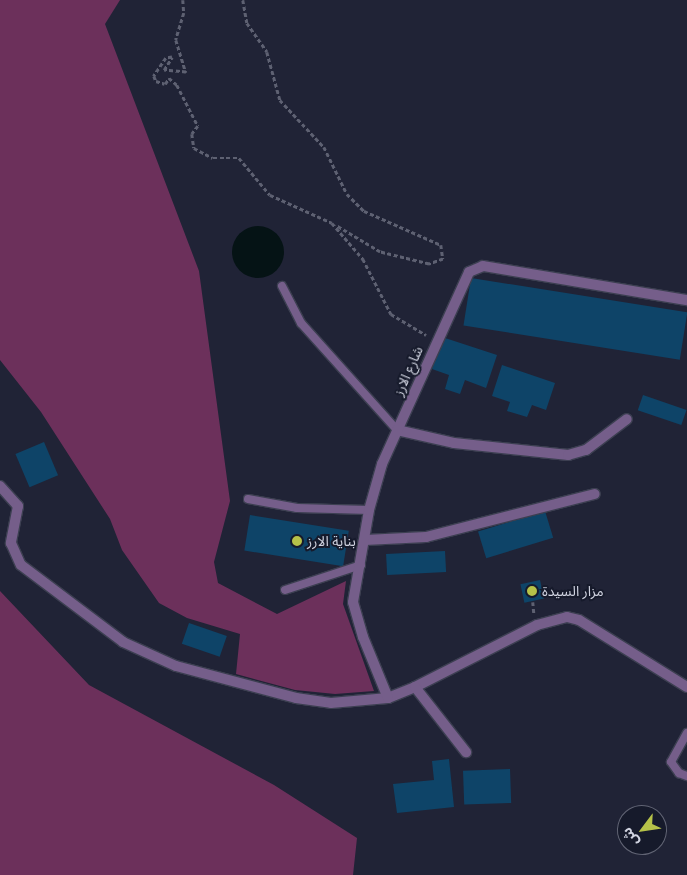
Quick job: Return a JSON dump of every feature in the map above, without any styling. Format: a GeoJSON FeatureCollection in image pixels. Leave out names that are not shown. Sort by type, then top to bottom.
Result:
{"type":"FeatureCollection","features":[{"type":"Feature","properties":{"kind":"street","name":"شارع الارز"},"geometry":{"type":"LineString","coordinates":[[388,698],[354,613],[353,602],[361,565],[369,510],[382,464],[468,272],[475,267],[687,300]]}},
{"type":"Feature","properties":{"kind":"street"},"geometry":{"type":"LineString","coordinates":[[397,430],[454,442],[568,455],[586,450],[626,420]]}},
{"type":"Feature","properties":{"kind":"street"},"geometry":{"type":"LineString","coordinates":[[0,486],[18,506],[11,543],[19,562],[87,616],[138,650],[176,666],[296,698],[331,703],[388,698],[415,687],[537,625],[567,618],[594,629],[687,687]]}},
{"type":"Feature","properties":{"kind":"street"},"geometry":{"type":"LineString","coordinates":[[365,540],[426,537],[595,494]]}},
{"type":"Feature","properties":{"kind":"street"},"geometry":{"type":"LineString","coordinates":[[415,687],[466,752]]}},
{"type":"Feature","properties":{"kind":"lane"},"geometry":{"type":"LineString","coordinates":[[282,286],[301,323],[397,430]]}},
{"type":"Feature","properties":{"kind":"lane"},"geometry":{"type":"LineString","coordinates":[[248,499],[297,508],[369,510]]}},
{"type":"Feature","properties":{"kind":"lane"},"geometry":{"type":"LineString","coordinates":[[285,590],[361,565]]}},
{"type":"Feature","properties":{"kind":"lane"},"geometry":{"type":"LineString","coordinates":[[687,733],[671,762],[679,773],[687,776]]}},
{"type":"Feature","properties":{"kind":"path"},"geometry":{"type":"LineString","coordinates":[[184,0],[184,13],[176,40],[186,72],[164,70],[172,57],[166,58],[154,76],[156,81],[165,84],[169,78],[177,85],[198,126],[192,134],[194,148],[213,158],[240,158],[270,195],[332,224],[380,252],[429,264],[443,259],[441,245],[364,211],[347,194],[324,147],[280,100],[267,52],[247,23],[243,0]]}},
{"type":"Feature","properties":{"kind":"path"},"geometry":{"type":"LineString","coordinates":[[332,224],[363,259],[391,314],[436,340]]}},
{"type":"Feature","properties":{"kind":"shaded area"},"geometry":{"type":"Polygon","coordinates":[[[0,0],[120,0],[105,24],[199,271],[230,501],[214,562],[218,583],[277,614],[346,581],[343,604],[374,691],[335,694],[295,690],[236,674],[240,634],[187,618],[159,603],[122,550],[110,519],[41,412],[0,360],[0,0]]]}},
{"type":"Feature","properties":{"kind":"shaded area"},"geometry":{"type":"Polygon","coordinates":[[[258,226],[268,228],[276,234],[282,242],[284,252],[282,262],[276,270],[268,276],[258,278],[248,276],[240,270],[234,262],[232,252],[234,242],[240,234],[248,228],[258,226]]]}},
{"type":"Feature","properties":{"kind":"shaded area"},"geometry":{"type":"Polygon","coordinates":[[[0,591],[89,685],[274,785],[357,838],[353,875],[0,875],[0,591]]]}},
{"type":"Feature","properties":{"kind":"building"},"geometry":{"type":"Polygon","coordinates":[[[471,278],[687,312],[680,360],[463,325],[471,278]]]}},
{"type":"Feature","properties":{"kind":"building"},"geometry":{"type":"Polygon","coordinates":[[[442,337],[497,355],[486,388],[465,380],[460,394],[445,389],[449,375],[432,369],[442,337]]]}},
{"type":"Feature","properties":{"kind":"building"},"geometry":{"type":"Polygon","coordinates":[[[502,365],[555,383],[546,410],[532,405],[527,417],[507,411],[510,402],[492,396],[502,365]]]}},
{"type":"Feature","properties":{"kind":"building"},"geometry":{"type":"Polygon","coordinates":[[[643,395],[686,410],[681,425],[638,410],[643,395]]]}},
{"type":"Feature","properties":{"kind":"building"},"geometry":{"type":"Polygon","coordinates":[[[44,442],[58,475],[30,487],[15,454],[44,442]]]}},
{"type":"Feature","properties":{"kind":"building"},"geometry":{"type":"Polygon","coordinates":[[[545,511],[553,538],[486,558],[478,531],[545,511]]]}},
{"type":"Feature","properties":{"kind":"building","name":"بناية الارز"},"geometry":{"type":"Polygon","coordinates":[[[250,515],[349,531],[343,566],[244,551],[250,515]]]}},
{"type":"Feature","properties":{"kind":"building"},"geometry":{"type":"Polygon","coordinates":[[[445,551],[446,572],[387,575],[386,554],[445,551]]]}},
{"type":"Feature","properties":{"kind":"building","name":"مزار السيدة"},"geometry":{"type":"Polygon","coordinates":[[[540,580],[544,599],[524,603],[520,584],[540,580]]]}},
{"type":"Feature","properties":{"kind":"building"},"geometry":{"type":"Polygon","coordinates":[[[189,623],[227,636],[220,657],[182,644],[189,623]]]}},
{"type":"Feature","properties":{"kind":"building"},"geometry":{"type":"Polygon","coordinates":[[[449,759],[454,807],[397,813],[393,784],[434,780],[432,761],[449,759]]]}},
{"type":"Feature","properties":{"kind":"building"},"geometry":{"type":"Polygon","coordinates":[[[510,769],[511,803],[464,805],[463,771],[510,769]]]}},
{"type":"Feature","properties":{"kind":"place","name":"بناية الارز"},"geometry":{"type":"Point","coordinates":[297,541]}},
{"type":"Feature","properties":{"kind":"place","name":"مزار السيدة"},"geometry":{"type":"Point","coordinates":[532,591]}}]}
